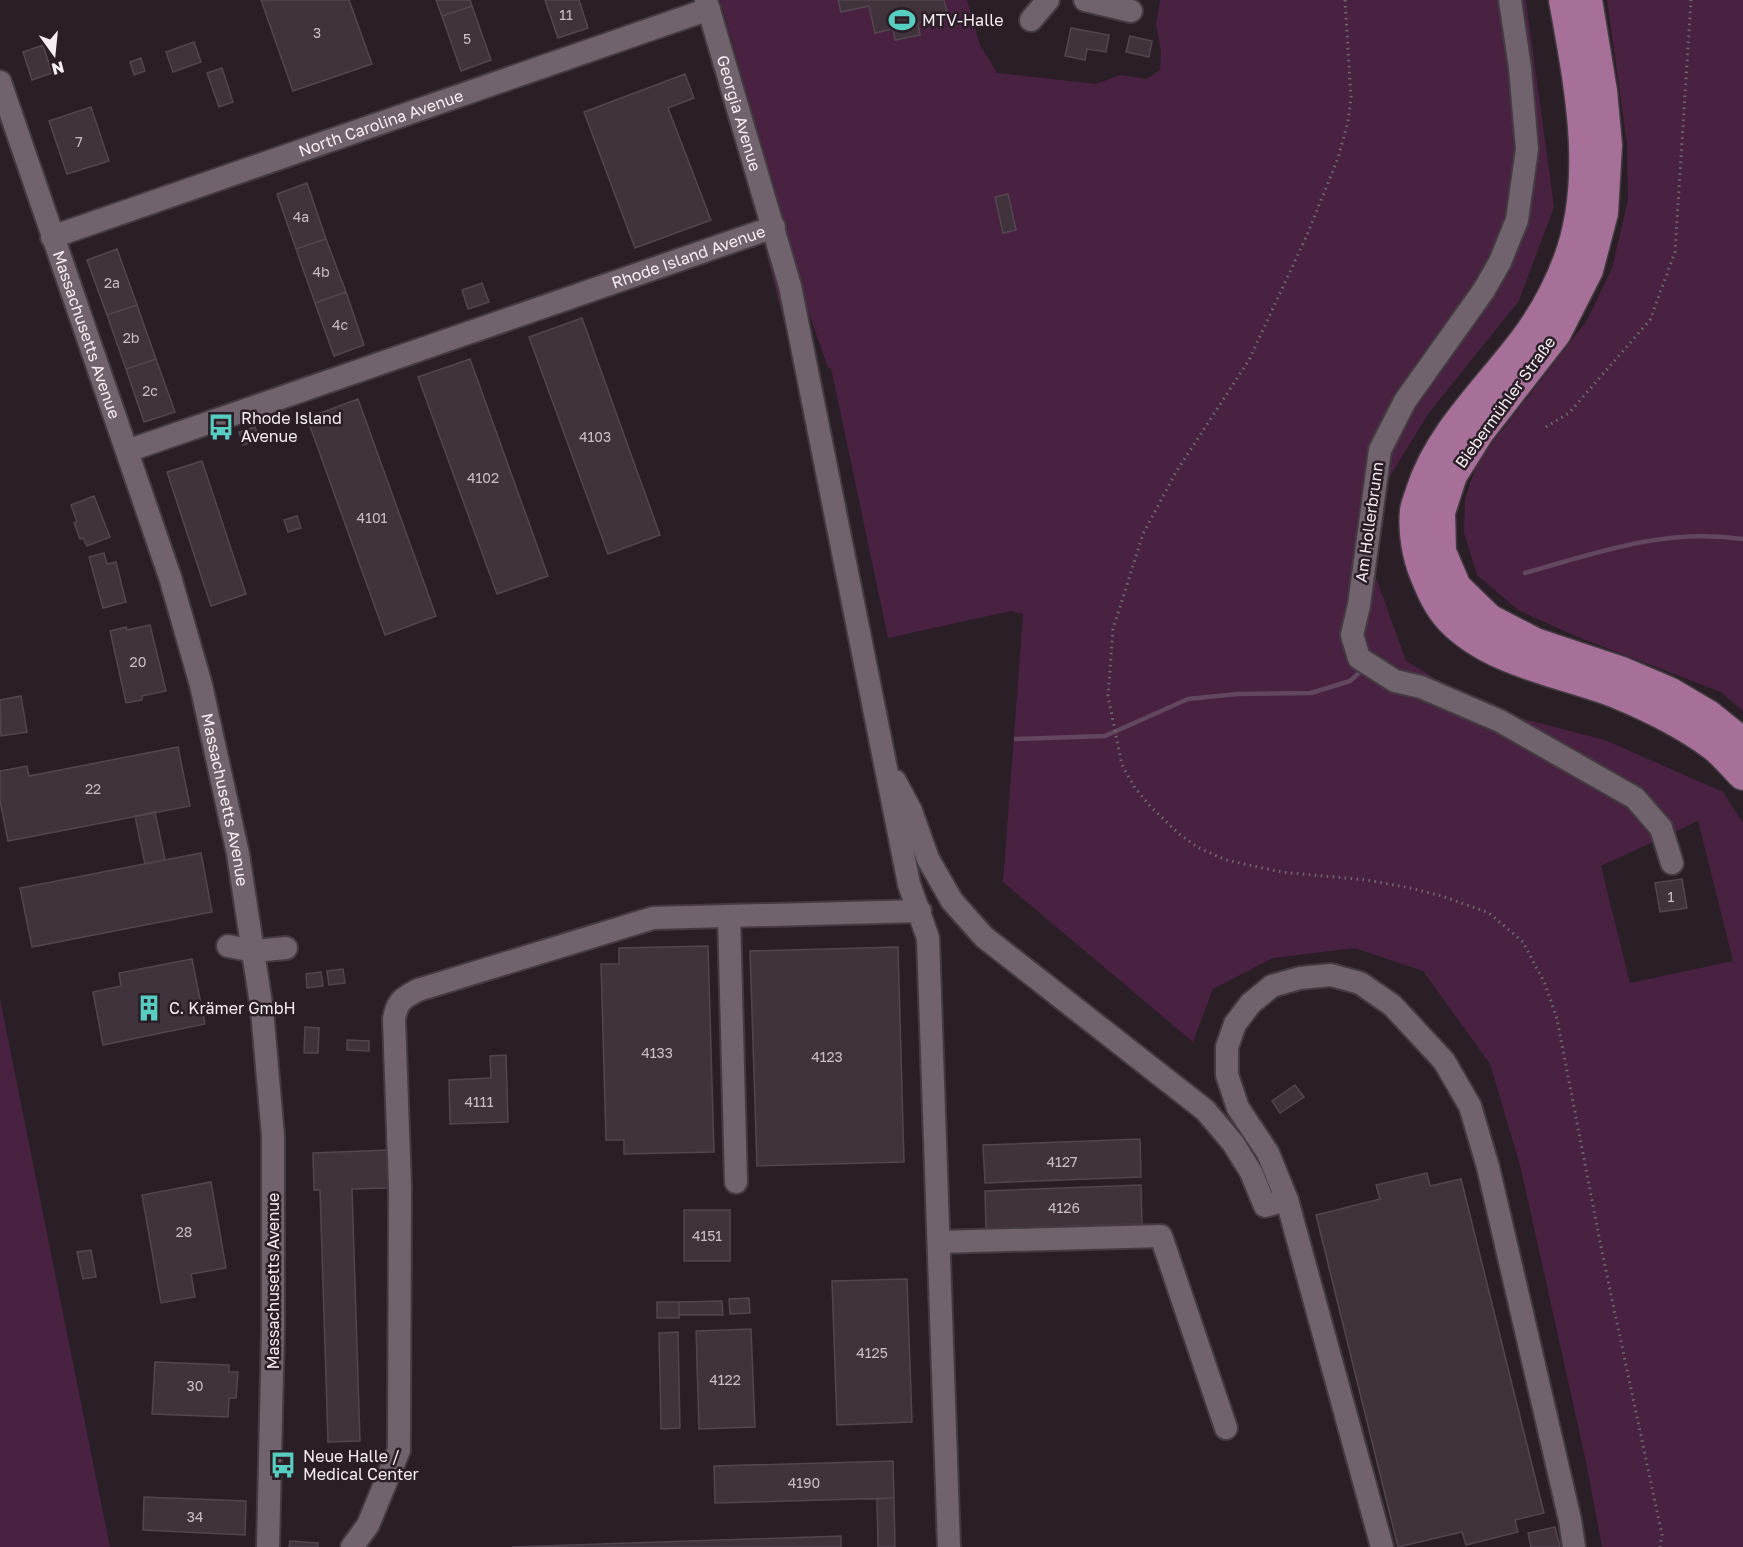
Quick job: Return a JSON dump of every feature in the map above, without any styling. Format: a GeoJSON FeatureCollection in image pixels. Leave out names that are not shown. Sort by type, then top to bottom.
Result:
{"type":"FeatureCollection","features":[{"type":"Feature","properties":{"kind":"main road"},"geometry":{"type":"LineString","coordinates":[[1564,0],[1578,82],[1585,172],[1577,232],[1568,261],[1549,303],[1525,339],[1447,439],[1427,473],[1415,510],[1417,557],[1434,598],[1451,620],[1473,638],[1516,660],[1615,693],[1675,720],[1715,747],[1743,775]]}},
{"type":"Feature","properties":{"kind":"main road","name":"Biebermühler Straße"},"geometry":{"type":"LineString","coordinates":[[1587,0],[1602,91],[1607,145],[1603,213],[1588,270],[1556,333],[1479,432],[1452,475],[1440,512],[1441,552],[1456,587],[1489,619],[1535,643],[1622,672],[1669,692],[1708,715],[1743,743]]}},
{"type":"Feature","properties":{"kind":"street"},"geometry":{"type":"LineString","coordinates":[[1031,20],[1048,0]]}},
{"type":"Feature","properties":{"kind":"street"},"geometry":{"type":"LineString","coordinates":[[1085,0],[1131,11]]}},
{"type":"Feature","properties":{"kind":"street","name":"Am Hollerbrunn"},"geometry":{"type":"LineString","coordinates":[[1510,0],[1520,68],[1527,149],[1517,220],[1500,262],[1484,290],[1405,402],[1380,450],[1353,635],[1359,658],[1395,681],[1421,687],[1500,722],[1635,798],[1661,828],[1672,863]]}},
{"type":"Feature","properties":{"kind":"street","name":"Georgia Avenue"},"geometry":{"type":"LineString","coordinates":[[708,4],[790,286],[909,884],[928,938],[949,1547]]}},
{"type":"Feature","properties":{"kind":"street","name":"North Carolina Avenue"},"geometry":{"type":"LineString","coordinates":[[52,237],[708,4]]}},
{"type":"Feature","properties":{"kind":"street","name":"Massachusetts Avenue"},"geometry":{"type":"LineString","coordinates":[[0,82],[170,578],[201,685],[238,854],[254,951],[269,1076],[273,1136],[273,1317],[268,1547]]}},
{"type":"Feature","properties":{"kind":"street","name":"Rhode Island Avenue"},"geometry":{"type":"LineString","coordinates":[[128,451],[774,227]]}},
{"type":"Feature","properties":{"kind":"street"},"geometry":{"type":"LineString","coordinates":[[884,759],[912,811],[928,859],[952,901],[984,937],[1205,1110],[1233,1143],[1251,1172],[1265,1206],[1287,1200]]}},
{"type":"Feature","properties":{"kind":"street"},"geometry":{"type":"LineString","coordinates":[[352,1547],[368,1525],[399,1450],[400,1187],[394,1019],[397,1006],[418,990],[653,918],[920,911]]}},
{"type":"Feature","properties":{"kind":"street"},"geometry":{"type":"LineString","coordinates":[[729,916],[736,1182]]}},
{"type":"Feature","properties":{"kind":"street"},"geometry":{"type":"LineString","coordinates":[[228,946],[254,951],[286,948]]}},
{"type":"Feature","properties":{"kind":"street"},"geometry":{"type":"LineString","coordinates":[[1382,1547],[1287,1200],[1268,1153],[1238,1108],[1227,1075],[1227,1047],[1235,1024],[1251,1003],[1272,986],[1300,978],[1331,975],[1360,983],[1392,1005],[1444,1061],[1470,1106],[1488,1167],[1570,1520],[1574,1547]]}},
{"type":"Feature","properties":{"kind":"street"},"geometry":{"type":"LineString","coordinates":[[939,1242],[1161,1236],[1226,1428]]}},
{"type":"Feature","properties":{"kind":"path"},"geometry":{"type":"LineString","coordinates":[[1345,0],[1351,97],[1348,122],[1338,158],[1249,360],[1176,472],[1143,534],[1113,629],[1108,669],[1108,696],[1122,765],[1135,788],[1178,833],[1197,847],[1226,860],[1281,872],[1367,880],[1442,896],[1489,913],[1523,942],[1545,984],[1557,1019],[1601,1247],[1662,1535],[1660,1547]]}},
{"type":"Feature","properties":{"kind":"path"},"geometry":{"type":"LineString","coordinates":[[1546,427],[1569,414],[1650,320],[1675,252],[1691,0]]}},
{"type":"Feature","properties":{"kind":"shaded area"},"geometry":{"type":"Polygon","coordinates":[[[720,0],[967,0],[980,45],[997,73],[1096,84],[1120,75],[1147,79],[1160,70],[1161,51],[1156,25],[1160,0],[1526,0],[1554,207],[1519,301],[1428,414],[1378,496],[1374,572],[1406,661],[1488,710],[1605,740],[1723,792],[1743,823],[1743,1547],[1602,1547],[1586,1462],[1521,1169],[1490,1064],[1423,971],[1355,948],[1273,958],[1213,989],[1193,1042],[1003,882],[1023,614],[1011,611],[888,638],[831,368],[828,368],[809,313],[784,322],[762,236],[786,228],[720,0]],[[1698,821],[1601,866],[1630,983],[1733,961],[1698,821]]]}},
{"type":"Feature","properties":{"kind":"shaded area"},"geometry":{"type":"Polygon","coordinates":[[[1607,0],[1743,0],[1743,711],[1721,692],[1575,636],[1518,610],[1477,575],[1464,533],[1465,499],[1477,463],[1587,320],[1612,268],[1628,200],[1627,144],[1607,0]]]}},
{"type":"Feature","properties":{"kind":"shaded area"},"geometry":{"type":"Polygon","coordinates":[[[0,999],[110,1547],[0,1547],[0,999]]]}},
{"type":"Feature","properties":{"kind":"building"},"geometry":{"type":"Polygon","coordinates":[[[261,0],[349,0],[372,64],[293,91],[261,0]]]}},
{"type":"Feature","properties":{"kind":"building"},"geometry":{"type":"Polygon","coordinates":[[[436,0],[470,0],[472,6],[442,16],[436,0]]]}},
{"type":"Feature","properties":{"kind":"building"},"geometry":{"type":"Polygon","coordinates":[[[545,0],[579,0],[588,28],[558,38],[545,0]]]}},
{"type":"Feature","properties":{"kind":"building","name":"MTV-Halle"},"geometry":{"type":"Polygon","coordinates":[[[838,0],[944,0],[948,16],[918,23],[920,35],[895,40],[893,29],[875,33],[869,6],[841,12],[838,0]]]}},
{"type":"Feature","properties":{"kind":"building"},"geometry":{"type":"Polygon","coordinates":[[[472,6],[491,60],[461,71],[442,16],[472,6]]]}},
{"type":"Feature","properties":{"kind":"building"},"geometry":{"type":"Polygon","coordinates":[[[1071,28],[1109,35],[1106,52],[1087,49],[1085,60],[1065,56],[1071,28]]]}},
{"type":"Feature","properties":{"kind":"building"},"geometry":{"type":"Polygon","coordinates":[[[1130,36],[1152,41],[1149,57],[1126,52],[1130,36]]]}},
{"type":"Feature","properties":{"kind":"building"},"geometry":{"type":"Polygon","coordinates":[[[194,42],[201,62],[173,72],[166,52],[194,42]]]}},
{"type":"Feature","properties":{"kind":"building"},"geometry":{"type":"Polygon","coordinates":[[[43,45],[52,73],[32,80],[23,52],[43,45]]]}},
{"type":"Feature","properties":{"kind":"building"},"geometry":{"type":"Polygon","coordinates":[[[141,58],[145,71],[134,75],[130,62],[141,58]]]}},
{"type":"Feature","properties":{"kind":"building"},"geometry":{"type":"Polygon","coordinates":[[[222,68],[233,102],[219,107],[207,73],[222,68]]]}},
{"type":"Feature","properties":{"kind":"building"},"geometry":{"type":"Polygon","coordinates":[[[685,74],[694,98],[668,108],[711,220],[635,248],[584,112],[685,74]]]}},
{"type":"Feature","properties":{"kind":"building"},"geometry":{"type":"Polygon","coordinates":[[[91,107],[109,161],[67,174],[49,121],[91,107]]]}},
{"type":"Feature","properties":{"kind":"building"},"geometry":{"type":"Polygon","coordinates":[[[307,183],[326,239],[296,249],[277,194],[307,183]]]}},
{"type":"Feature","properties":{"kind":"building"},"geometry":{"type":"Polygon","coordinates":[[[1008,194],[1016,230],[1003,233],[995,197],[1008,194]]]}},
{"type":"Feature","properties":{"kind":"building"},"geometry":{"type":"Polygon","coordinates":[[[326,239],[346,292],[315,303],[296,249],[326,239]]]}},
{"type":"Feature","properties":{"kind":"building"},"geometry":{"type":"Polygon","coordinates":[[[117,249],[137,305],[107,315],[87,260],[117,249]]]}},
{"type":"Feature","properties":{"kind":"building"},"geometry":{"type":"Polygon","coordinates":[[[482,283],[489,302],[468,309],[462,290],[482,283]]]}},
{"type":"Feature","properties":{"kind":"building"},"geometry":{"type":"Polygon","coordinates":[[[346,292],[364,345],[334,356],[315,303],[346,292]]]}},
{"type":"Feature","properties":{"kind":"building"},"geometry":{"type":"Polygon","coordinates":[[[137,305],[156,359],[126,369],[107,315],[137,305]]]}},
{"type":"Feature","properties":{"kind":"building"},"geometry":{"type":"Polygon","coordinates":[[[582,318],[660,535],[608,554],[529,337],[582,318]]]}},
{"type":"Feature","properties":{"kind":"building"},"geometry":{"type":"Polygon","coordinates":[[[156,359],[175,412],[144,422],[126,369],[156,359]]]}},
{"type":"Feature","properties":{"kind":"building"},"geometry":{"type":"Polygon","coordinates":[[[470,359],[548,576],[497,594],[418,377],[470,359]]]}},
{"type":"Feature","properties":{"kind":"building"},"geometry":{"type":"Polygon","coordinates":[[[358,399],[436,616],[385,635],[307,418],[358,399]]]}},
{"type":"Feature","properties":{"kind":"building"},"geometry":{"type":"Polygon","coordinates":[[[255,427],[260,440],[243,445],[239,432],[255,427]]]}},
{"type":"Feature","properties":{"kind":"building"},"geometry":{"type":"Polygon","coordinates":[[[202,461],[246,594],[211,606],[167,472],[202,461]]]}},
{"type":"Feature","properties":{"kind":"building"},"geometry":{"type":"Polygon","coordinates":[[[94,496],[110,537],[87,546],[83,538],[80,539],[71,505],[94,496]]]}},
{"type":"Feature","properties":{"kind":"building"},"geometry":{"type":"Polygon","coordinates":[[[297,516],[301,528],[288,532],[284,520],[297,516]]]}},
{"type":"Feature","properties":{"kind":"building"},"geometry":{"type":"Polygon","coordinates":[[[104,553],[107,564],[116,562],[126,602],[103,608],[89,557],[104,553]]]}},
{"type":"Feature","properties":{"kind":"building"},"geometry":{"type":"Polygon","coordinates":[[[150,625],[166,691],[142,696],[142,700],[126,703],[110,631],[150,625]]]}},
{"type":"Feature","properties":{"kind":"building"},"geometry":{"type":"Polygon","coordinates":[[[21,696],[27,732],[1,736],[0,700],[21,696]]]}},
{"type":"Feature","properties":{"kind":"building"},"geometry":{"type":"Polygon","coordinates":[[[178,747],[190,806],[8,841],[0,801],[0,771],[27,766],[29,776],[178,747]]]}},
{"type":"Feature","properties":{"kind":"building"},"geometry":{"type":"Polygon","coordinates":[[[155,812],[165,860],[145,864],[135,816],[155,812]]]}},
{"type":"Feature","properties":{"kind":"building"},"geometry":{"type":"Polygon","coordinates":[[[201,853],[212,912],[32,947],[20,888],[201,853]]]}},
{"type":"Feature","properties":{"kind":"building"},"geometry":{"type":"Polygon","coordinates":[[[1682,879],[1687,908],[1660,912],[1655,883],[1682,879]]]}},
{"type":"Feature","properties":{"kind":"building"},"geometry":{"type":"Polygon","coordinates":[[[708,946],[714,1152],[624,1154],[624,1140],[606,1140],[601,964],[619,964],[619,948],[708,946]]]}},
{"type":"Feature","properties":{"kind":"building"},"geometry":{"type":"Polygon","coordinates":[[[898,947],[904,1162],[757,1166],[750,951],[898,947]]]}},
{"type":"Feature","properties":{"kind":"building","name":"C. Krämer GmbH"},"geometry":{"type":"Polygon","coordinates":[[[192,959],[205,1024],[103,1045],[93,992],[121,986],[119,973],[192,959]]]}},
{"type":"Feature","properties":{"kind":"building"},"geometry":{"type":"Polygon","coordinates":[[[343,969],[345,983],[329,985],[327,971],[343,969]]]}},
{"type":"Feature","properties":{"kind":"building"},"geometry":{"type":"Polygon","coordinates":[[[321,972],[323,986],[307,988],[306,974],[321,972]]]}},
{"type":"Feature","properties":{"kind":"building"},"geometry":{"type":"Polygon","coordinates":[[[305,1027],[319,1028],[318,1053],[304,1053],[305,1027]]]}},
{"type":"Feature","properties":{"kind":"building"},"geometry":{"type":"Polygon","coordinates":[[[347,1040],[369,1041],[369,1051],[347,1050],[347,1040]]]}},
{"type":"Feature","properties":{"kind":"building"},"geometry":{"type":"Polygon","coordinates":[[[506,1055],[508,1122],[450,1124],[449,1080],[491,1078],[490,1056],[506,1055]]]}},
{"type":"Feature","properties":{"kind":"building"},"geometry":{"type":"Polygon","coordinates":[[[1295,1085],[1304,1097],[1280,1113],[1272,1101],[1295,1085]]]}},
{"type":"Feature","properties":{"kind":"building"},"geometry":{"type":"Polygon","coordinates":[[[1140,1139],[1141,1177],[985,1183],[983,1145],[1140,1139]]]}},
{"type":"Feature","properties":{"kind":"building"},"geometry":{"type":"Polygon","coordinates":[[[389,1150],[390,1188],[352,1189],[360,1441],[328,1442],[320,1190],[314,1190],[313,1153],[389,1150]]]}},
{"type":"Feature","properties":{"kind":"building"},"geometry":{"type":"Polygon","coordinates":[[[1427,1173],[1430,1186],[1461,1179],[1544,1513],[1515,1520],[1518,1532],[1466,1545],[1462,1532],[1398,1547],[1316,1215],[1380,1199],[1376,1185],[1427,1173]]]}},
{"type":"Feature","properties":{"kind":"building"},"geometry":{"type":"Polygon","coordinates":[[[211,1182],[226,1268],[191,1274],[195,1297],[161,1303],[142,1195],[211,1182]]]}},
{"type":"Feature","properties":{"kind":"building"},"geometry":{"type":"Polygon","coordinates":[[[1141,1185],[1142,1224],[986,1229],[985,1191],[1141,1185]]]}},
{"type":"Feature","properties":{"kind":"building"},"geometry":{"type":"Polygon","coordinates":[[[684,1210],[730,1210],[730,1261],[684,1261],[684,1210]]]}},
{"type":"Feature","properties":{"kind":"building"},"geometry":{"type":"Polygon","coordinates":[[[91,1250],[96,1277],[83,1279],[77,1252],[91,1250]]]}},
{"type":"Feature","properties":{"kind":"building"},"geometry":{"type":"Polygon","coordinates":[[[907,1279],[912,1422],[837,1425],[832,1281],[907,1279]]]}},
{"type":"Feature","properties":{"kind":"building"},"geometry":{"type":"Polygon","coordinates":[[[749,1298],[750,1313],[730,1314],[729,1299],[749,1298]]]}},
{"type":"Feature","properties":{"kind":"building"},"geometry":{"type":"Polygon","coordinates":[[[722,1301],[723,1315],[679,1315],[679,1302],[722,1301]]]}},
{"type":"Feature","properties":{"kind":"building"},"geometry":{"type":"Polygon","coordinates":[[[657,1302],[679,1302],[679,1318],[657,1318],[657,1302]]]}},
{"type":"Feature","properties":{"kind":"building"},"geometry":{"type":"Polygon","coordinates":[[[751,1329],[755,1427],[699,1429],[696,1331],[751,1329]]]}},
{"type":"Feature","properties":{"kind":"building"},"geometry":{"type":"Polygon","coordinates":[[[678,1332],[680,1428],[661,1429],[659,1333],[678,1332]]]}},
{"type":"Feature","properties":{"kind":"building"},"geometry":{"type":"Polygon","coordinates":[[[155,1362],[229,1365],[229,1372],[238,1372],[236,1398],[229,1398],[228,1417],[152,1414],[155,1362]]]}},
{"type":"Feature","properties":{"kind":"building"},"geometry":{"type":"Polygon","coordinates":[[[893,1461],[894,1498],[715,1503],[714,1466],[893,1461]]]}},
{"type":"Feature","properties":{"kind":"building"},"geometry":{"type":"Polygon","coordinates":[[[144,1497],[246,1501],[245,1535],[143,1530],[144,1497]]]}},
{"type":"Feature","properties":{"kind":"building"},"geometry":{"type":"Polygon","coordinates":[[[894,1498],[895,1547],[878,1547],[877,1499],[894,1498]]]}},
{"type":"Feature","properties":{"kind":"building"},"geometry":{"type":"Polygon","coordinates":[[[1555,1527],[1560,1547],[1531,1547],[1528,1533],[1555,1527]]]}},
{"type":"Feature","properties":{"kind":"building"},"geometry":{"type":"Polygon","coordinates":[[[841,1536],[841,1547],[512,1547],[841,1536]]]}},
{"type":"Feature","properties":{"kind":"building"},"geometry":{"type":"Polygon","coordinates":[[[290,1541],[318,1543],[318,1547],[289,1547],[290,1541]]]}},
{"type":"Feature","properties":{"kind":"waterway"},"geometry":{"type":"LineString","coordinates":[[1525,573],[1606,550],[1659,539],[1714,536],[1743,539]]}},
{"type":"Feature","properties":{"kind":"waterway"},"geometry":{"type":"LineString","coordinates":[[1016,739],[1105,736],[1188,699],[1237,694],[1311,693],[1350,681],[1360,672]]}},
{"type":"Feature","properties":{"kind":"place","name":"MTV-Halle"},"geometry":{"type":"Point","coordinates":[902,20]}},
{"type":"Feature","properties":{"kind":"place","name":"Rhode Island Avenue"},"geometry":{"type":"Point","coordinates":[221,427]}},
{"type":"Feature","properties":{"kind":"place","name":"C. Krämer GmbH"},"geometry":{"type":"Point","coordinates":[149,1008]}},
{"type":"Feature","properties":{"kind":"place","name":"Neue Halle / Medical Center"},"geometry":{"type":"Point","coordinates":[283,1465]}}]}
